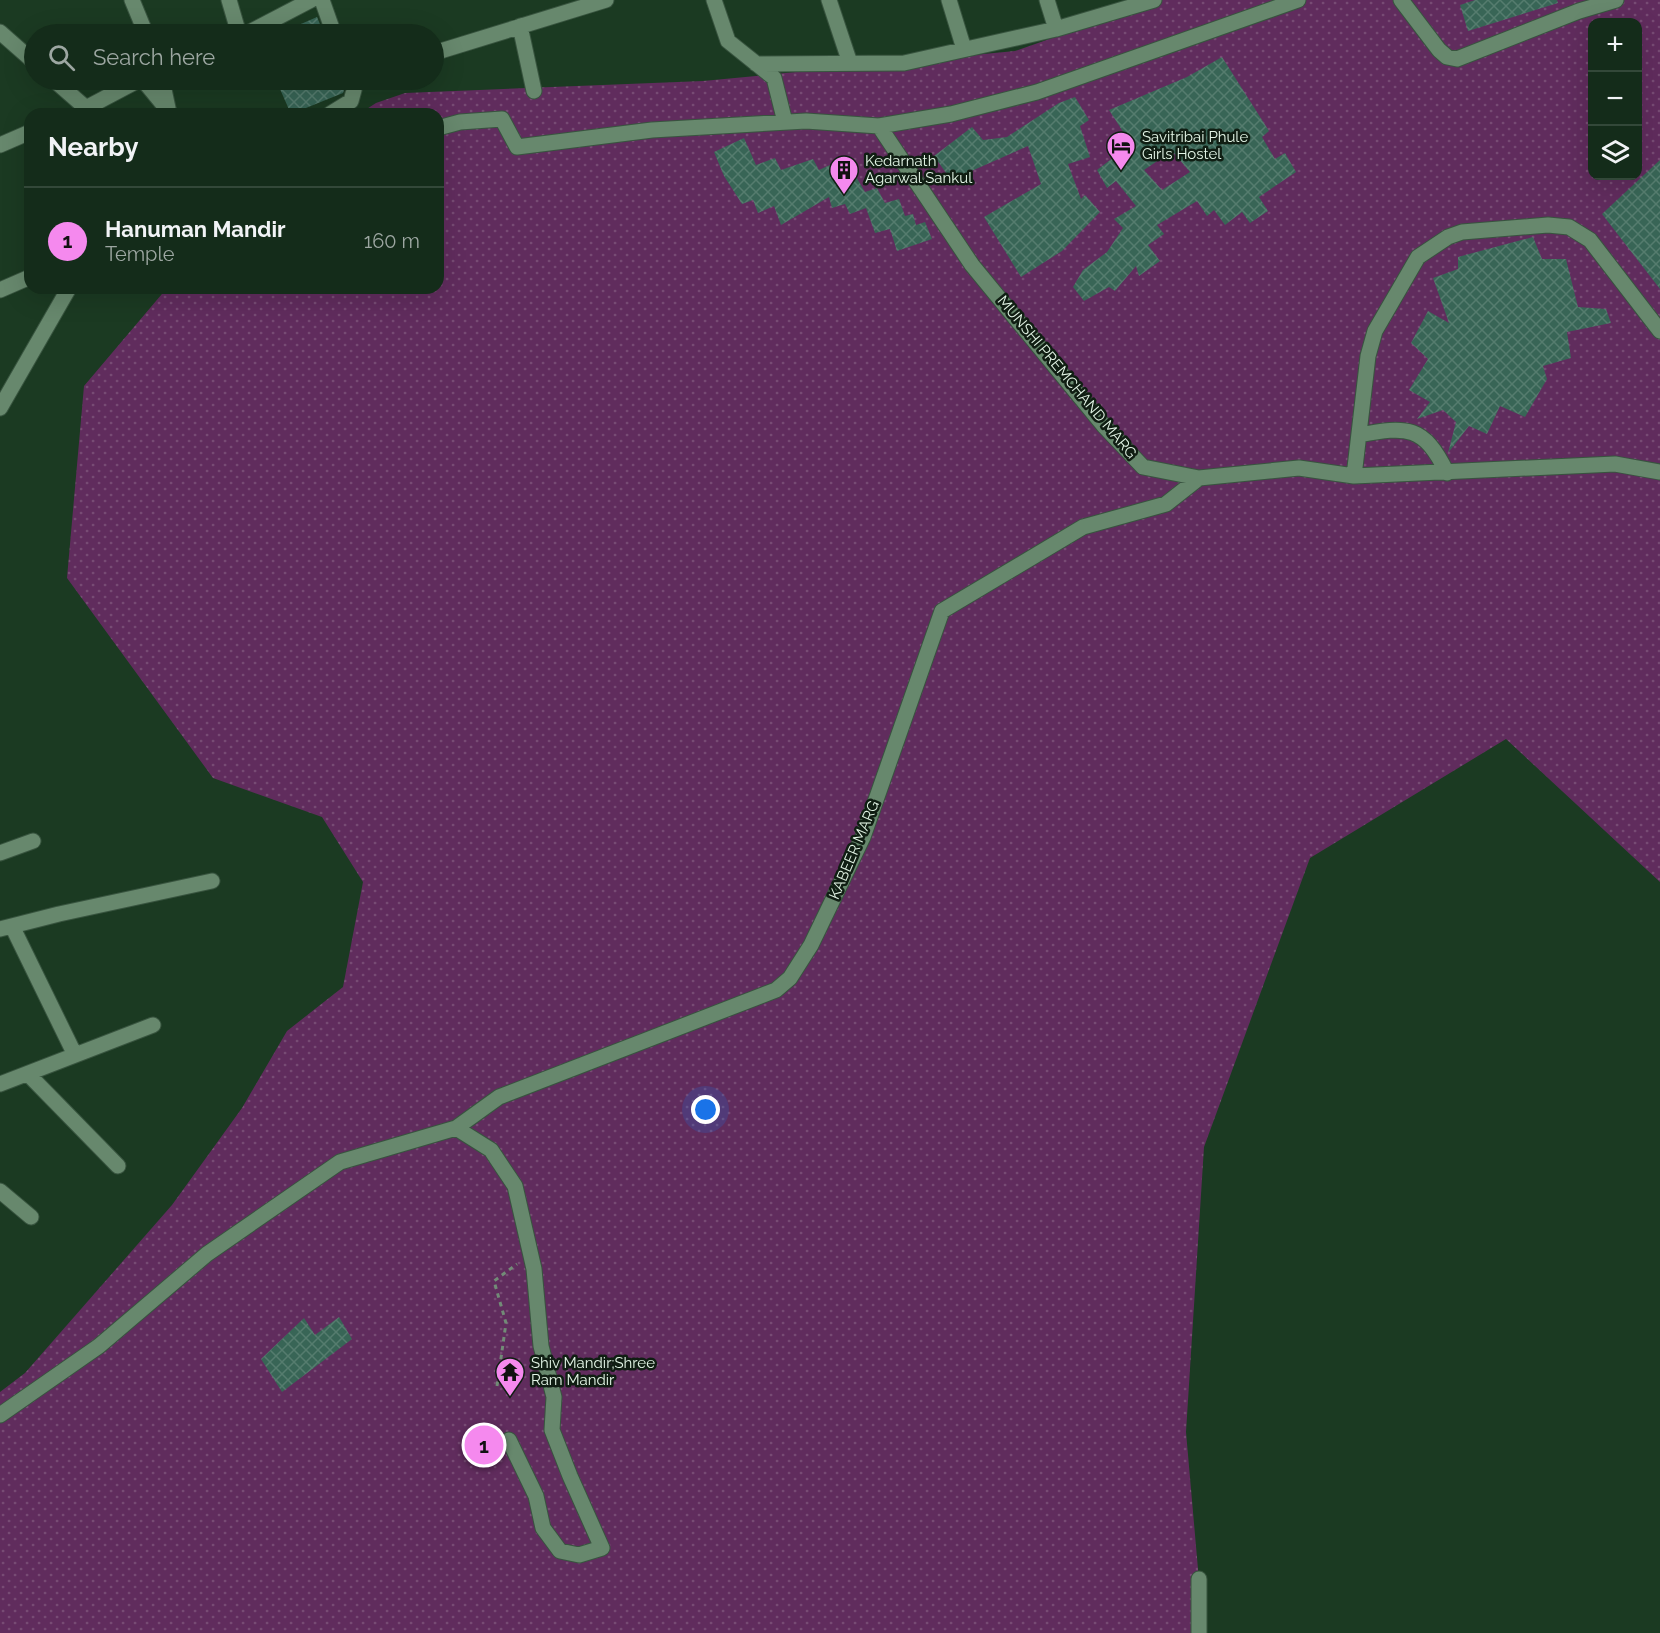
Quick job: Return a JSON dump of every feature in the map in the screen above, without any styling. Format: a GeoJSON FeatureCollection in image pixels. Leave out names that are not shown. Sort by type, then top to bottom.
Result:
{"type":"FeatureCollection","features":[{"type":"Feature","properties":{"kind":"street"},"geometry":{"type":"LineString","coordinates":[[132,0],[142,24]]}},
{"type":"Feature","properties":{"kind":"street"},"geometry":{"type":"LineString","coordinates":[[229,0],[236,24]]}},
{"type":"Feature","properties":{"kind":"street"},"geometry":{"type":"LineString","coordinates":[[265,24],[311,0]]}},
{"type":"Feature","properties":{"kind":"street"},"geometry":{"type":"LineString","coordinates":[[322,0],[330,24]]}},
{"type":"Feature","properties":{"kind":"street"},"geometry":{"type":"LineString","coordinates":[[444,50],[606,0]]}},
{"type":"Feature","properties":{"kind":"street"},"geometry":{"type":"LineString","coordinates":[[714,0],[728,41],[774,78],[785,122]]}},
{"type":"Feature","properties":{"kind":"street"},"geometry":{"type":"LineString","coordinates":[[829,0],[850,63]]}},
{"type":"Feature","properties":{"kind":"street"},"geometry":{"type":"LineString","coordinates":[[949,0],[964,49]]}},
{"type":"Feature","properties":{"kind":"street"},"geometry":{"type":"LineString","coordinates":[[1047,0],[1056,29]]}},
{"type":"Feature","properties":{"kind":"street"},"geometry":{"type":"LineString","coordinates":[[756,64],[904,63],[1056,29],[1154,0]]}},
{"type":"Feature","properties":{"kind":"street"},"geometry":{"type":"LineString","coordinates":[[444,126],[460,122],[502,119],[517,147],[652,130],[785,122],[879,126],[951,114],[1037,92],[1298,0]]}},
{"type":"Feature","properties":{"kind":"street"},"geometry":{"type":"LineString","coordinates":[[1401,0],[1439,50],[1456,59],[1578,6],[1617,0]]}},
{"type":"Feature","properties":{"kind":"street"},"geometry":{"type":"LineString","coordinates":[[520,27],[534,91]]}},
{"type":"Feature","properties":{"kind":"street"},"geometry":{"type":"LineString","coordinates":[[0,32],[24,53]]}},
{"type":"Feature","properties":{"kind":"street"},"geometry":{"type":"LineString","coordinates":[[63,90],[78,108]]}},
{"type":"Feature","properties":{"kind":"street"},"geometry":{"type":"LineString","coordinates":[[89,108],[123,90]]}},
{"type":"Feature","properties":{"kind":"street"},"geometry":{"type":"LineString","coordinates":[[150,90],[166,108]]}},
{"type":"Feature","properties":{"kind":"street"},"geometry":{"type":"LineString","coordinates":[[164,90],[169,108]]}},
{"type":"Feature","properties":{"kind":"street"},"geometry":{"type":"LineString","coordinates":[[340,108],[351,101],[354,90]]}},
{"type":"Feature","properties":{"kind":"street","name":"MUNSHI PREMCHAND MARG"},"geometry":{"type":"LineString","coordinates":[[879,126],[972,265],[1104,426],[1143,467],[1199,478],[1299,468],[1354,476],[1615,464],[1660,472]]}},
{"type":"Feature","properties":{"kind":"street"},"geometry":{"type":"LineString","coordinates":[[0,145],[24,135]]}},
{"type":"Feature","properties":{"kind":"street"},"geometry":{"type":"LineString","coordinates":[[1354,476],[1371,343],[1381,317],[1418,257],[1436,243],[1462,232],[1548,225],[1575,230],[1590,240],[1660,331]]}},
{"type":"Feature","properties":{"kind":"street"},"geometry":{"type":"LineString","coordinates":[[0,290],[24,280]]}},
{"type":"Feature","properties":{"kind":"street"},"geometry":{"type":"LineString","coordinates":[[0,408],[66,294]]}},
{"type":"Feature","properties":{"kind":"street"},"geometry":{"type":"LineString","coordinates":[[1359,435],[1397,429],[1414,433],[1434,448],[1447,473]]}},
{"type":"Feature","properties":{"kind":"street","name":"KABEER MARG"},"geometry":{"type":"LineString","coordinates":[[0,1415],[99,1346],[207,1254],[340,1162],[456,1128],[499,1097],[776,990],[790,978],[811,945],[863,837],[942,611],[1083,527],[1166,504],[1199,478]]}},
{"type":"Feature","properties":{"kind":"street"},"geometry":{"type":"LineString","coordinates":[[0,854],[33,841]]}},
{"type":"Feature","properties":{"kind":"street"},"geometry":{"type":"LineString","coordinates":[[75,1055],[6,928],[212,881]]}},
{"type":"Feature","properties":{"kind":"street"},"geometry":{"type":"LineString","coordinates":[[0,1084],[153,1025]]}},
{"type":"Feature","properties":{"kind":"street"},"geometry":{"type":"LineString","coordinates":[[28,1074],[118,1166]]}},
{"type":"Feature","properties":{"kind":"street"},"geometry":{"type":"LineString","coordinates":[[456,1128],[491,1150],[515,1186],[531,1254],[542,1346],[554,1397],[552,1430],[602,1548],[579,1555],[560,1551],[543,1528],[536,1496],[509,1440]]}},
{"type":"Feature","properties":{"kind":"street"},"geometry":{"type":"LineString","coordinates":[[0,1191],[31,1217]]}},
{"type":"Feature","properties":{"kind":"street"},"geometry":{"type":"LineString","coordinates":[[1198,1633],[1199,1579]]}},
{"type":"Feature","properties":{"kind":"path"},"geometry":{"type":"LineString","coordinates":[[497,1386],[506,1323],[494,1281],[531,1254]]}},
{"type":"Feature","properties":{"kind":"shaded area"},"geometry":{"type":"Polygon","coordinates":[[[1160,0],[1660,0],[1660,882],[1506,739],[1310,858],[1204,1147],[1186,1432],[1198,1569],[1199,1633],[0,1633],[0,1392],[25,1373],[172,1205],[242,1108],[287,1031],[343,987],[363,882],[322,817],[213,778],[67,578],[84,386],[162,294],[444,294],[444,108],[368,108],[405,93],[703,81],[1015,51],[1160,0]]]}},
{"type":"Feature","properties":{"kind":"building"},"geometry":{"type":"Polygon","coordinates":[[[1475,0],[1557,0],[1558,3],[1468,31],[1460,5],[1475,0]]]}},
{"type":"Feature","properties":{"kind":"building"},"geometry":{"type":"Polygon","coordinates":[[[317,17],[320,24],[301,24],[317,17]]]}},
{"type":"Feature","properties":{"kind":"building"},"geometry":{"type":"Polygon","coordinates":[[[1222,57],[1269,131],[1262,137],[1275,159],[1285,153],[1296,172],[1259,197],[1268,211],[1250,223],[1242,212],[1225,225],[1214,210],[1207,216],[1197,201],[1157,225],[1164,234],[1148,245],[1160,261],[1139,276],[1136,266],[1115,291],[1109,287],[1084,301],[1073,287],[1083,270],[1107,252],[1123,228],[1114,219],[1136,206],[1116,181],[1107,188],[1097,170],[1131,144],[1109,110],[1187,77],[1222,57]],[[1172,151],[1144,170],[1162,190],[1190,172],[1172,151]]]}},
{"type":"Feature","properties":{"kind":"building"},"geometry":{"type":"Polygon","coordinates":[[[280,90],[344,90],[343,93],[306,108],[288,108],[280,90]]]}},
{"type":"Feature","properties":{"kind":"building"},"geometry":{"type":"Polygon","coordinates":[[[1075,97],[1089,120],[1080,126],[1090,157],[1068,164],[1081,199],[1085,195],[1100,212],[1062,251],[1021,277],[984,217],[1041,184],[1028,146],[951,180],[934,156],[972,127],[983,140],[1007,137],[1059,103],[1075,97]]]}},
{"type":"Feature","properties":{"kind":"building","name":"Kedarnath Agarwal Sankul"},"geometry":{"type":"Polygon","coordinates":[[[744,138],[756,165],[775,158],[781,170],[813,159],[819,170],[832,164],[836,175],[851,168],[865,192],[877,188],[885,203],[899,199],[905,216],[913,214],[916,225],[925,222],[932,239],[897,251],[890,229],[875,233],[866,208],[850,214],[845,204],[832,208],[829,197],[781,225],[774,206],[758,213],[753,200],[742,204],[724,176],[714,152],[744,138]]]}},
{"type":"Feature","properties":{"kind":"building"},"geometry":{"type":"Polygon","coordinates":[[[1660,160],[1660,289],[1602,214],[1639,180],[1642,180],[1642,177],[1660,160]]]}},
{"type":"Feature","properties":{"kind":"building"},"geometry":{"type":"Polygon","coordinates":[[[1533,237],[1542,259],[1566,259],[1578,307],[1606,309],[1611,323],[1567,332],[1571,358],[1543,366],[1547,379],[1525,417],[1500,406],[1487,434],[1469,426],[1448,453],[1456,422],[1443,410],[1417,419],[1430,402],[1409,390],[1428,359],[1411,343],[1428,311],[1449,323],[1433,278],[1458,269],[1458,257],[1533,237]]]}},
{"type":"Feature","properties":{"kind":"building"},"geometry":{"type":"Polygon","coordinates":[[[339,1317],[352,1339],[282,1392],[261,1359],[304,1318],[315,1335],[339,1317]]]}},
{"type":"Feature","properties":{"kind":"place","name":"Savitribai Phule Girls Hostel"},"geometry":{"type":"Point","coordinates":[1121,172]}},
{"type":"Feature","properties":{"kind":"place","name":"Kedarnath Agarwal Sankul"},"geometry":{"type":"Point","coordinates":[844,196]}},
{"type":"Feature","properties":{"kind":"place","name":"Shiv Mandir;Shree Ram Mandir"},"geometry":{"type":"Point","coordinates":[510,1398]}},
{"type":"Feature","properties":{"kind":"place","name":"Hanuman Mandir"},"geometry":{"type":"Point","coordinates":[484,1445]}}]}
